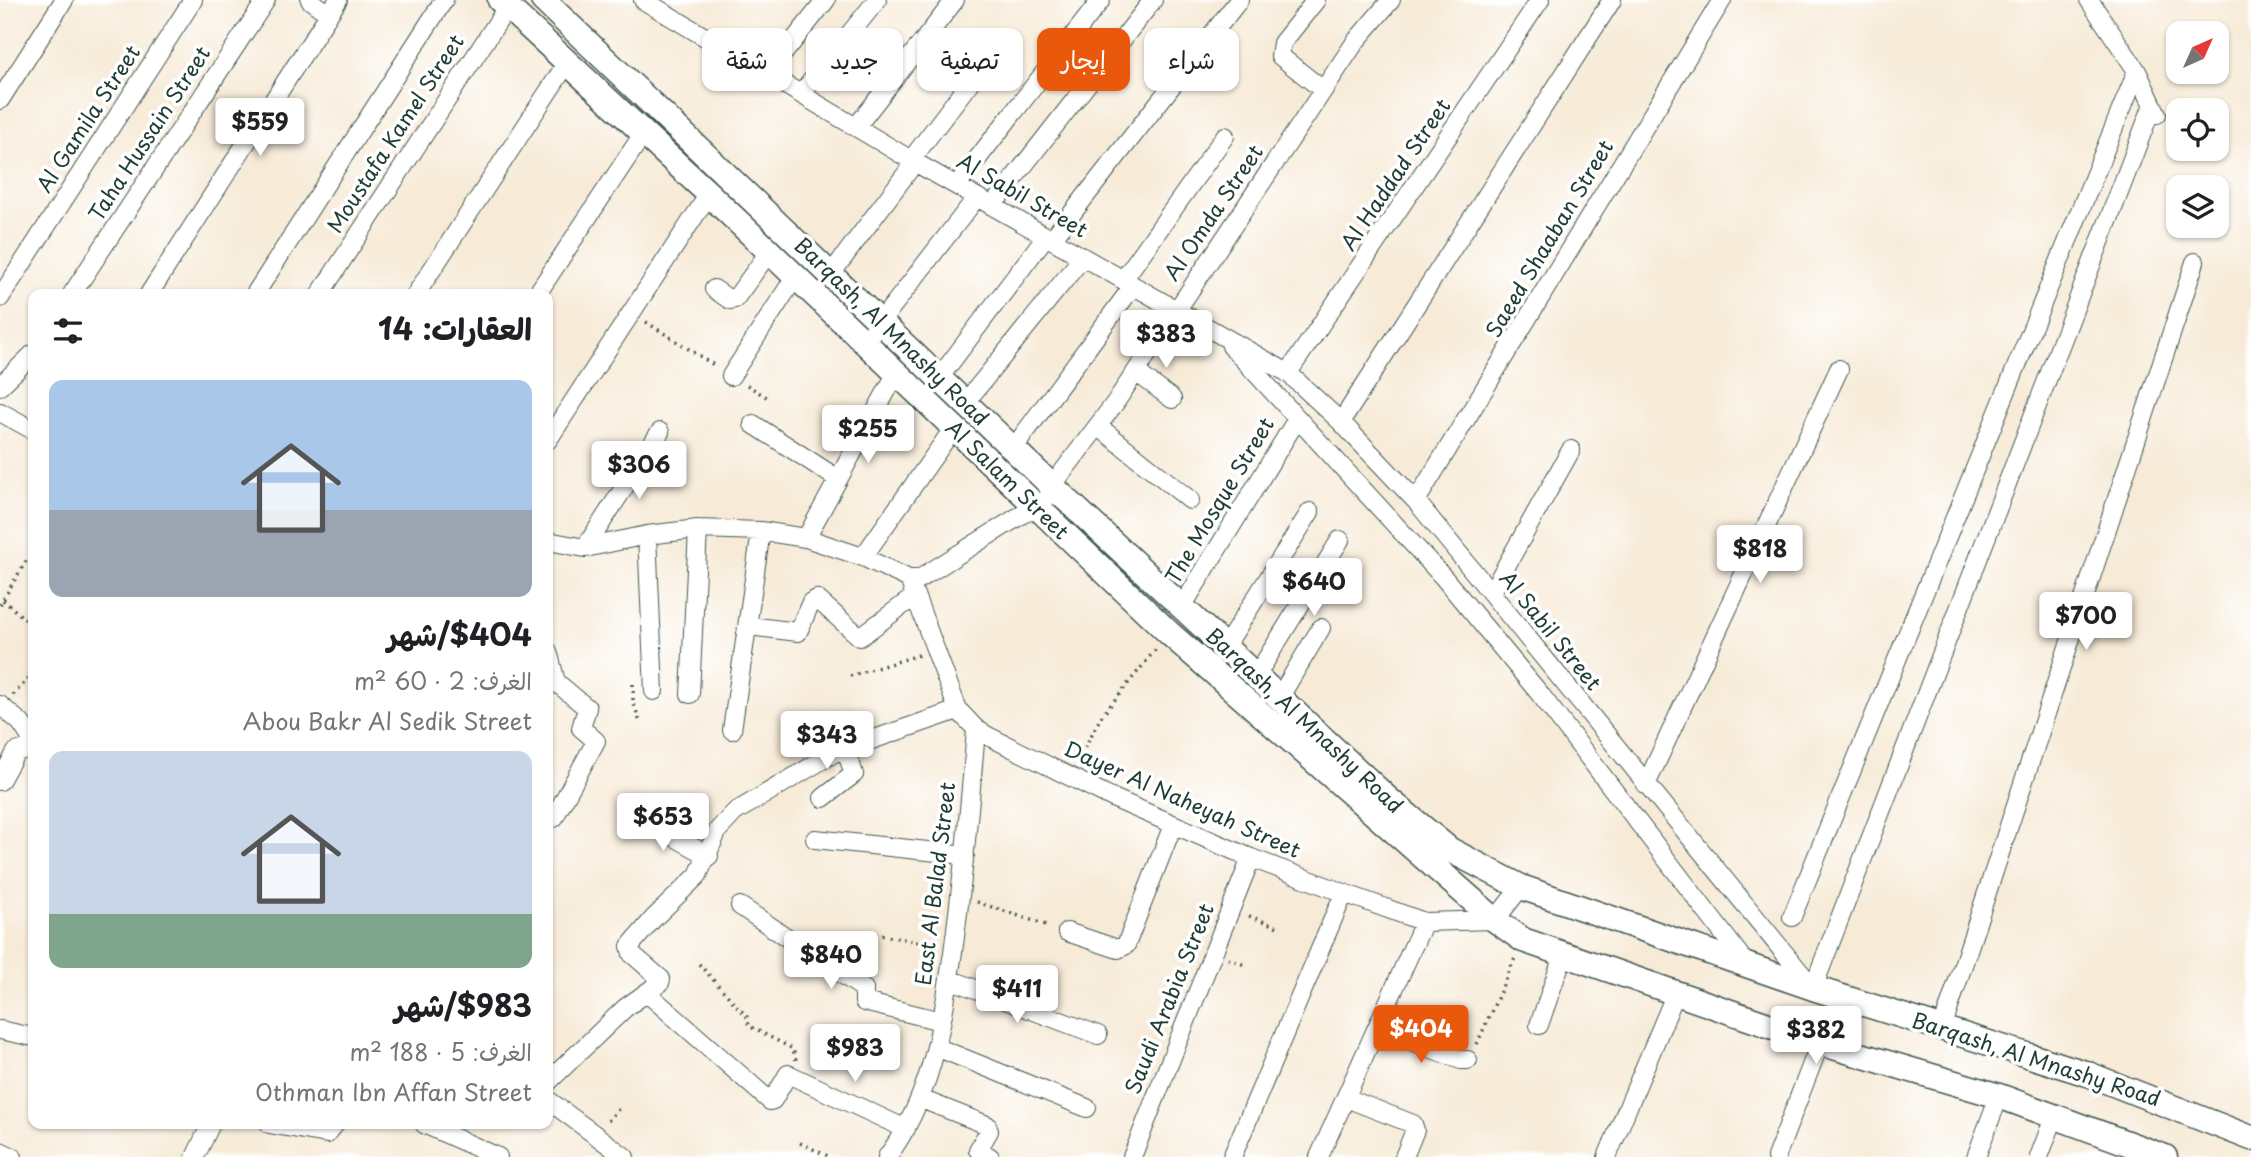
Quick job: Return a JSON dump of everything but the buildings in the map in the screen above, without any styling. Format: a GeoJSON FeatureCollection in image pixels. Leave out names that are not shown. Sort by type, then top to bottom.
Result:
{"type":"FeatureCollection","features":[{"type":"Feature","properties":{"kind":"street"},"geometry":{"type":"LineString","coordinates":[[0,100],[64,0]]}},
{"type":"Feature","properties":{"kind":"street","name":"Al Gamila Street"},"geometry":{"type":"LineString","coordinates":[[0,298],[193,0]]}},
{"type":"Feature","properties":{"kind":"street","name":"Taha Hussain Street"},"geometry":{"type":"LineString","coordinates":[[75,289],[266,0]]}},
{"type":"Feature","properties":{"kind":"street"},"geometry":{"type":"LineString","coordinates":[[152,289],[334,7],[310,0]]}},
{"type":"Feature","properties":{"kind":"street"},"geometry":{"type":"LineString","coordinates":[[258,289],[444,0]]}},
{"type":"Feature","properties":{"kind":"street","name":"Barqash, Al Mnashy Road"},"geometry":{"type":"LineString","coordinates":[[543,0],[1054,489],[1418,826],[1450,850],[1521,887],[1813,988],[2088,1074],[2251,1138]]}},
{"type":"Feature","properties":{"kind":"street","name":"Al Sabil Street"},"geometry":{"type":"LineString","coordinates":[[643,0],[702,35]]}},
{"type":"Feature","properties":{"kind":"street"},"geometry":{"type":"LineString","coordinates":[[792,42],[825,0]]}},
{"type":"Feature","properties":{"kind":"street"},"geometry":{"type":"LineString","coordinates":[[801,94],[877,0]]}},
{"type":"Feature","properties":{"kind":"street"},"geometry":{"type":"LineString","coordinates":[[856,127],[955,0]]}},
{"type":"Feature","properties":{"kind":"street"},"geometry":{"type":"LineString","coordinates":[[957,185],[1101,0]]}},
{"type":"Feature","properties":{"kind":"street"},"geometry":{"type":"LineString","coordinates":[[864,343],[1153,0]]}},
{"type":"Feature","properties":{"kind":"street"},"geometry":{"type":"LineString","coordinates":[[939,378],[1238,0]]}},
{"type":"Feature","properties":{"kind":"street"},"geometry":{"type":"LineString","coordinates":[[1315,0],[1282,43],[1280,56],[1323,90]]}},
{"type":"Feature","properties":{"kind":"street","name":"Al Omda Street"},"geometry":{"type":"LineString","coordinates":[[748,626],[798,632],[811,602],[817,599],[861,636],[912,587],[1034,507],[1054,489],[1136,372],[1356,41],[1391,0]]}},
{"type":"Feature","properties":{"kind":"street","name":"Al Haddad Street"},"geometry":{"type":"LineString","coordinates":[[1288,373],[1540,0]]}},
{"type":"Feature","properties":{"kind":"street"},"geometry":{"type":"LineString","coordinates":[[1340,422],[1612,0]]}},
{"type":"Feature","properties":{"kind":"street","name":"Saeed Shaaban Street"},"geometry":{"type":"LineString","coordinates":[[1416,501],[1722,0]]}},
{"type":"Feature","properties":{"kind":"street"},"geometry":{"type":"LineString","coordinates":[[1813,988],[2155,112],[2137,71],[2089,0]]}},
{"type":"Feature","properties":{"kind":"street","name":"Al Salam Street"},"geometry":{"type":"LineString","coordinates":[[506,2],[1169,633],[1495,920]]}},
{"type":"Feature","properties":{"kind":"street","name":"Moustafa Kamel Street"},"geometry":{"type":"LineString","coordinates":[[323,289],[506,2]]}},
{"type":"Feature","properties":{"kind":"street"},"geometry":{"type":"LineString","coordinates":[[419,289],[568,63]]}},
{"type":"Feature","properties":{"kind":"street"},"geometry":{"type":"LineString","coordinates":[[1792,917],[2137,71]]}},
{"type":"Feature","properties":{"kind":"street","name":"Al Sabil Street"},"geometry":{"type":"LineString","coordinates":[[792,89],[913,161],[1288,373],[1340,422],[1416,501],[1813,988]]}},
{"type":"Feature","properties":{"kind":"street"},"geometry":{"type":"LineString","coordinates":[[831,274],[964,91]]}},
{"type":"Feature","properties":{"kind":"street"},"geometry":{"type":"LineString","coordinates":[[540,289],[643,134]]}},
{"type":"Feature","properties":{"kind":"street"},"geometry":{"type":"LineString","coordinates":[[1013,449],[1128,283],[1225,136]]}},
{"type":"Feature","properties":{"kind":"street"},"geometry":{"type":"LineString","coordinates":[[553,432],[629,312],[709,194]]}},
{"type":"Feature","properties":{"kind":"street"},"geometry":{"type":"LineString","coordinates":[[714,289],[730,300],[735,299],[769,252]]}},
{"type":"Feature","properties":{"kind":"street"},"geometry":{"type":"LineString","coordinates":[[965,402],[1083,257]]}},
{"type":"Feature","properties":{"kind":"street"},"geometry":{"type":"LineString","coordinates":[[1942,1029],[2195,262]]}},
{"type":"Feature","properties":{"kind":"street"},"geometry":{"type":"LineString","coordinates":[[731,376],[795,277]]}},
{"type":"Feature","properties":{"kind":"street","name":"Al Sabil Street"},"geometry":{"type":"LineString","coordinates":[[1222,336],[1427,560],[1540,694],[1748,966]]}},
{"type":"Feature","properties":{"kind":"street"},"geometry":{"type":"LineString","coordinates":[[0,386],[28,359]]}},
{"type":"Feature","properties":{"kind":"street"},"geometry":{"type":"LineString","coordinates":[[1647,785],[1839,369]]}},
{"type":"Feature","properties":{"kind":"street"},"geometry":{"type":"LineString","coordinates":[[1136,372],[1172,399]]}},
{"type":"Feature","properties":{"kind":"street"},"geometry":{"type":"LineString","coordinates":[[806,538],[896,374]]}},
{"type":"Feature","properties":{"kind":"street"},"geometry":{"type":"LineString","coordinates":[[0,412],[28,427]]}},
{"type":"Feature","properties":{"kind":"street","name":"The Mosque Street"},"geometry":{"type":"LineString","coordinates":[[1182,607],[1297,419]]}},
{"type":"Feature","properties":{"kind":"street"},"geometry":{"type":"LineString","coordinates":[[753,424],[838,479]]}},
{"type":"Feature","properties":{"kind":"street"},"geometry":{"type":"LineString","coordinates":[[1098,426],[1191,500]]}},
{"type":"Feature","properties":{"kind":"street"},"geometry":{"type":"LineString","coordinates":[[863,557],[953,429]]}},
{"type":"Feature","properties":{"kind":"street"},"geometry":{"type":"LineString","coordinates":[[585,548],[660,432]]}},
{"type":"Feature","properties":{"kind":"street"},"geometry":{"type":"LineString","coordinates":[[1491,593],[1571,450]]}},
{"type":"Feature","properties":{"kind":"street"},"geometry":{"type":"LineString","coordinates":[[1225,648],[1310,512]]}},
{"type":"Feature","properties":{"kind":"street"},"geometry":{"type":"LineString","coordinates":[[553,542],[585,548],[647,535],[698,529],[761,531],[806,538],[863,557],[912,587]]}},
{"type":"Feature","properties":{"kind":"street"},"geometry":{"type":"LineString","coordinates":[[690,694],[698,529]]}},
{"type":"Feature","properties":{"kind":"street"},"geometry":{"type":"LineString","coordinates":[[732,730],[761,531]]}},
{"type":"Feature","properties":{"kind":"street"},"geometry":{"type":"LineString","coordinates":[[647,535],[654,691]]}},
{"type":"Feature","properties":{"kind":"street"},"geometry":{"type":"LineString","coordinates":[[1256,676],[1340,540]]}},
{"type":"Feature","properties":{"kind":"street","name":"Dayer Al Naheyah Street"},"geometry":{"type":"LineString","coordinates":[[912,587],[958,710],[976,729],[1068,777],[1173,825],[1344,893],[1424,922],[1495,920]]}},
{"type":"Feature","properties":{"kind":"street"},"geometry":{"type":"LineString","coordinates":[[1279,698],[1321,628]]}},
{"type":"Feature","properties":{"kind":"street"},"geometry":{"type":"LineString","coordinates":[[553,670],[556,682],[587,708],[581,728],[596,740],[554,818]]}},
{"type":"Feature","properties":{"kind":"street"},"geometry":{"type":"LineString","coordinates":[[1,706],[21,723],[28,743]]}},
{"type":"Feature","properties":{"kind":"street"},"geometry":{"type":"LineString","coordinates":[[553,1077],[625,1008],[661,980],[633,955],[629,950],[631,945],[663,908],[695,880],[727,818],[818,761],[845,748],[958,710]]}},
{"type":"Feature","properties":{"kind":"street","name":"East Al Balad Street"},"geometry":{"type":"LineString","coordinates":[[887,1157],[906,1129],[921,1098],[936,1047],[961,897],[976,729]]}},
{"type":"Feature","properties":{"kind":"street"},"geometry":{"type":"LineString","coordinates":[[822,798],[855,773],[845,748]]}},
{"type":"Feature","properties":{"kind":"street"},"geometry":{"type":"LineString","coordinates":[[0,781],[28,751]]}},
{"type":"Feature","properties":{"kind":"street"},"geometry":{"type":"LineString","coordinates":[[643,813],[667,833],[709,856]]}},
{"type":"Feature","properties":{"kind":"street"},"geometry":{"type":"LineString","coordinates":[[1067,932],[1118,949],[1126,945],[1173,825]]}},
{"type":"Feature","properties":{"kind":"street"},"geometry":{"type":"LineString","coordinates":[[815,839],[965,855]]}},
{"type":"Feature","properties":{"kind":"street","name":"Saudi Arabia Street"},"geometry":{"type":"LineString","coordinates":[[1132,1157],[1251,858]]}},
{"type":"Feature","properties":{"kind":"street"},"geometry":{"type":"LineString","coordinates":[[1521,887],[1495,920],[1523,940],[1820,1044],[2055,1115],[2165,1157]]}},
{"type":"Feature","properties":{"kind":"street"},"geometry":{"type":"LineString","coordinates":[[1232,1157],[1344,893]]}},
{"type":"Feature","properties":{"kind":"street"},"geometry":{"type":"LineString","coordinates":[[740,906],[864,989],[866,1003],[941,1021]]}},
{"type":"Feature","properties":{"kind":"street"},"geometry":{"type":"LineString","coordinates":[[1320,1157],[1424,922]]}},
{"type":"Feature","properties":{"kind":"street"},"geometry":{"type":"LineString","coordinates":[[1539,1024],[1563,956]]}},
{"type":"Feature","properties":{"kind":"street"},"geometry":{"type":"LineString","coordinates":[[949,979],[1098,1035]]}},
{"type":"Feature","properties":{"kind":"street"},"geometry":{"type":"LineString","coordinates":[[647,993],[770,1101],[774,1100],[788,1074],[906,1129]]}},
{"type":"Feature","properties":{"kind":"street"},"geometry":{"type":"LineString","coordinates":[[1607,1157],[1675,995]]}},
{"type":"Feature","properties":{"kind":"street"},"geometry":{"type":"LineString","coordinates":[[1377,1028],[1461,1060],[1468,1060]]}},
{"type":"Feature","properties":{"kind":"street"},"geometry":{"type":"LineString","coordinates":[[0,1030],[28,1036]]}},
{"type":"Feature","properties":{"kind":"street"},"geometry":{"type":"LineString","coordinates":[[1776,1157],[1820,1044]]}},
{"type":"Feature","properties":{"kind":"street"},"geometry":{"type":"LineString","coordinates":[[936,1047],[1087,1108]]}},
{"type":"Feature","properties":{"kind":"street"},"geometry":{"type":"LineString","coordinates":[[1976,1157],[1998,1096]]}},
{"type":"Feature","properties":{"kind":"street"},"geometry":{"type":"LineString","coordinates":[[921,1098],[986,1125],[989,1131],[978,1150],[990,1157]]}},
{"type":"Feature","properties":{"kind":"street"},"geometry":{"type":"LineString","coordinates":[[1346,1098],[1412,1122],[1415,1130],[1404,1157]]}},
{"type":"Feature","properties":{"kind":"street"},"geometry":{"type":"LineString","coordinates":[[553,1104],[625,1157]]}},
{"type":"Feature","properties":{"kind":"street"},"geometry":{"type":"LineString","coordinates":[[2039,1157],[2055,1115]]}},
{"type":"Feature","properties":{"kind":"street"},"geometry":{"type":"LineString","coordinates":[[195,1157],[209,1129]]}},
{"type":"Feature","properties":{"kind":"street"},"geometry":{"type":"LineString","coordinates":[[296,1129],[324,1134],[332,1129]]}},
{"type":"Feature","properties":{"kind":"street"},"geometry":{"type":"LineString","coordinates":[[435,1129],[498,1157]]}},
{"type":"Feature","properties":{"kind":"street"},"geometry":{"type":"LineString","coordinates":[[0,1151],[13,1157]]}},
{"type":"Feature","properties":{"kind":"path"},"geometry":{"type":"LineString","coordinates":[[629,312],[768,398]]}},
{"type":"Feature","properties":{"kind":"path"},"geometry":{"type":"LineString","coordinates":[[26,561],[1,603],[28,622]]}},
{"type":"Feature","properties":{"kind":"path"},"geometry":{"type":"LineString","coordinates":[[1068,777],[1101,717],[1169,633]]}},
{"type":"Feature","properties":{"kind":"path"},"geometry":{"type":"LineString","coordinates":[[850,676],[935,650]]}},
{"type":"Feature","properties":{"kind":"path"},"geometry":{"type":"LineString","coordinates":[[1,706],[28,679]]}},
{"type":"Feature","properties":{"kind":"path"},"geometry":{"type":"LineString","coordinates":[[961,897],[1067,932]]}},
{"type":"Feature","properties":{"kind":"path"},"geometry":{"type":"LineString","coordinates":[[1230,909],[1281,928]]}},
{"type":"Feature","properties":{"kind":"path"},"geometry":{"type":"LineString","coordinates":[[875,934],[953,948]]}},
{"type":"Feature","properties":{"kind":"path"},"geometry":{"type":"LineString","coordinates":[[1468,1060],[1523,940]]}},
{"type":"Feature","properties":{"kind":"path"},"geometry":{"type":"LineString","coordinates":[[699,964],[747,1017],[749,1026],[795,1051],[797,1057],[788,1074]]}},
{"type":"Feature","properties":{"kind":"path"},"geometry":{"type":"LineString","coordinates":[[800,1143],[830,1157]]}}]}
